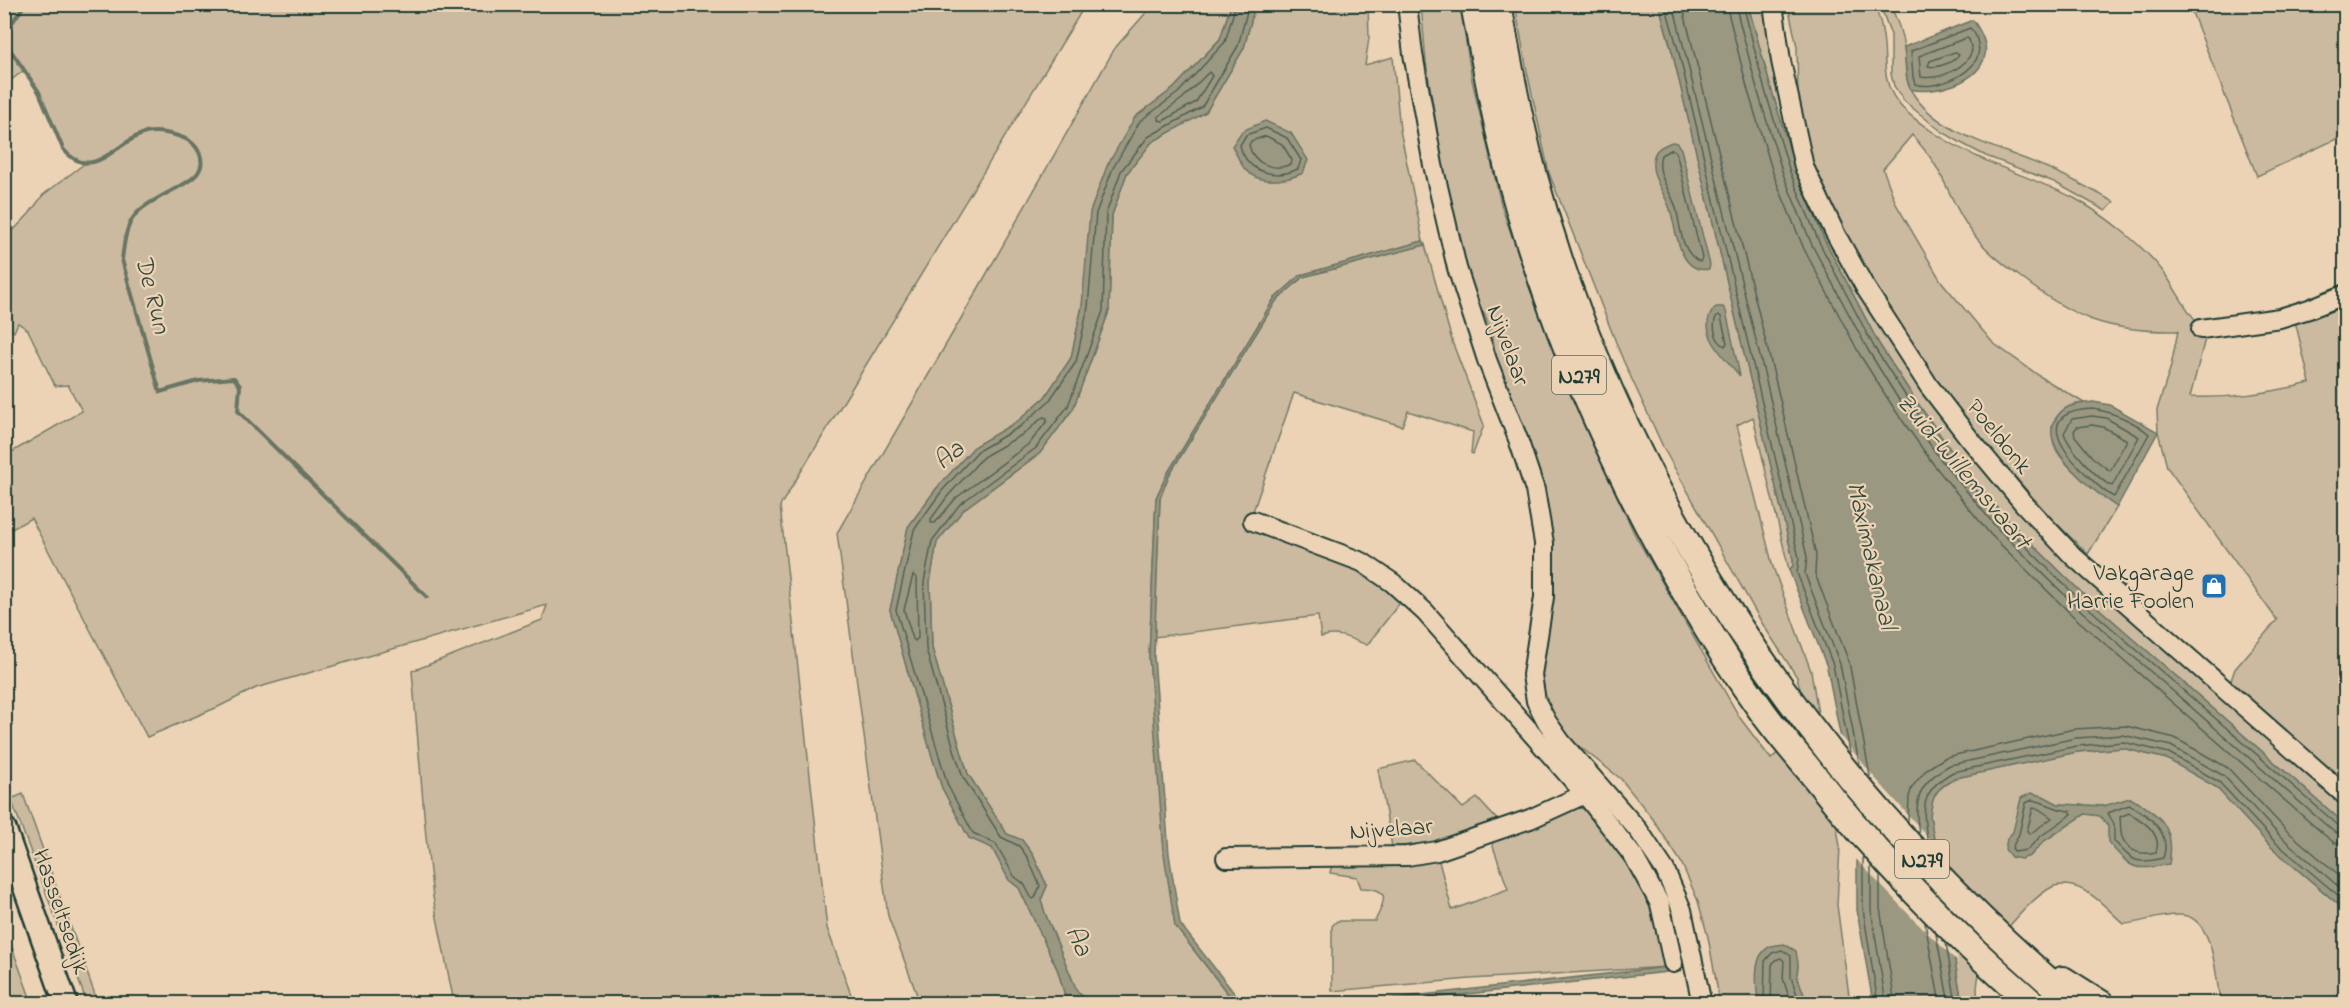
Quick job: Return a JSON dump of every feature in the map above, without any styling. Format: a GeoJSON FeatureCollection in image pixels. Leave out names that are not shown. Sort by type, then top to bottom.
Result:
{"type":"FeatureCollection","features":[{"type":"Feature","properties":{"kind":"highway","name":"N279"},"geometry":{"type":"LineString","coordinates":[[1474,4],[1489,81],[1519,206],[1542,278],[1577,369],[1616,458],[1667,558],[1697,610],[1764,714],[1834,802],[1912,890],[1984,962],[2033,1004]]}},
{"type":"Feature","properties":{"kind":"highway","name":"N279"},"geometry":{"type":"LineString","coordinates":[[1498,4],[1514,94],[1533,173],[1578,310],[1642,460],[1688,545],[1745,638],[1823,743],[1904,840],[1975,914],[2075,1004]]}},
{"type":"Feature","properties":{"kind":"highway","name":"N279"},"geometry":{"type":"LineString","coordinates":[[2029,965],[2061,979],[2101,1004]]}},
{"type":"Feature","properties":{"kind":"main road","name":"Hasseltsedijk"},"geometry":{"type":"LineString","coordinates":[[6,832],[9,877],[54,1004]]}},
{"type":"Feature","properties":{"kind":"main road","name":"Hasseltsedijk"},"geometry":{"type":"LineString","coordinates":[[6,832],[66,1004]]}},
{"type":"Feature","properties":{"kind":"street","name":"Nijvelaar"},"geometry":{"type":"LineString","coordinates":[[1407,4],[1413,54],[1433,165],[1457,268],[1487,360],[1535,490],[1544,543],[1544,597],[1532,675],[1536,701],[1561,742],[1639,831],[1665,870],[1682,910],[1702,1004]]}},
{"type":"Feature","properties":{"kind":"street","name":"Poeldonk"},"geometry":{"type":"LineString","coordinates":[[1773,4],[1781,61],[1804,167],[1819,202],[1855,269],[1929,386],[2024,504],[2073,556],[2346,796]]}},
{"type":"Feature","properties":{"kind":"street"},"geometry":{"type":"LineString","coordinates":[[2201,329],[2280,318],[2346,294]]}},
{"type":"Feature","properties":{"kind":"street"},"geometry":{"type":"LineString","coordinates":[[1253,521],[1362,562],[1393,583],[1425,612],[1585,794],[1634,857],[1659,904],[1673,963]]}},
{"type":"Feature","properties":{"kind":"street"},"geometry":{"type":"LineString","coordinates":[[1511,712],[1536,701]]}},
{"type":"Feature","properties":{"kind":"street","name":"Nijvelaar"},"geometry":{"type":"LineString","coordinates":[[1226,858],[1407,856],[1437,851],[1530,819],[1585,794],[1605,790]]}},
{"type":"Feature","properties":{"kind":"shaded area"},"geometry":{"type":"Polygon","coordinates":[[[692,4],[707,10],[716,4],[1080,4],[1084,7],[780,506],[827,928],[854,1003],[454,1003],[433,897],[412,671],[542,620],[547,605],[256,688],[147,737],[31,518],[5,533],[5,456],[82,411],[68,385],[55,386],[28,330],[18,323],[14,332],[5,326],[5,239],[29,214],[43,195],[84,164],[70,157],[63,149],[39,92],[24,70],[5,85],[5,5],[692,4]]]}},
{"type":"Feature","properties":{"kind":"shaded area"},"geometry":{"type":"Polygon","coordinates":[[[1169,4],[1231,5],[1220,39],[1174,88],[1135,117],[1082,306],[1071,358],[1045,397],[1018,421],[975,446],[936,489],[908,527],[890,610],[942,788],[969,838],[992,848],[1009,880],[1019,888],[1058,971],[1067,1003],[920,1003],[888,916],[837,533],[1115,48],[1151,7],[1169,4]]]}},
{"type":"Feature","properties":{"kind":"shaded area"},"geometry":{"type":"Polygon","coordinates":[[[1255,5],[1368,5],[1369,38],[1365,65],[1393,57],[1400,130],[1423,241],[1301,275],[1274,299],[1167,474],[1156,498],[1149,657],[1175,926],[1235,1003],[1095,1003],[1084,998],[1077,991],[1045,913],[1041,900],[1047,886],[1033,855],[1022,840],[1007,834],[968,774],[932,648],[930,582],[937,542],[964,509],[1040,453],[1073,409],[1109,311],[1112,215],[1127,173],[1152,142],[1206,112],[1244,48],[1255,5]]]}},
{"type":"Feature","properties":{"kind":"shaded area"},"geometry":{"type":"Polygon","coordinates":[[[1421,5],[1460,5],[1472,80],[1502,208],[1545,329],[1584,425],[1635,535],[1740,718],[1771,759],[1798,733],[1804,704],[1797,677],[1762,623],[1665,451],[1623,360],[1549,173],[1515,5],[1659,5],[1673,55],[1793,559],[1793,566],[1789,570],[1753,417],[1737,425],[1773,567],[1811,671],[1840,846],[1837,905],[1850,1003],[1807,1003],[1797,976],[1798,964],[1757,970],[1758,1003],[1720,1003],[1708,937],[1698,901],[1681,862],[1653,819],[1621,779],[1561,732],[1548,715],[1538,674],[1552,543],[1493,355],[1491,333],[1485,316],[1472,296],[1448,199],[1426,62],[1421,5]]]}},
{"type":"Feature","properties":{"kind":"shaded area"},"geometry":{"type":"Polygon","coordinates":[[[1748,5],[1764,5],[1775,84],[1801,169],[1831,235],[2021,506],[2345,802],[2345,824],[2088,599],[2007,519],[1952,452],[1879,344],[1824,239],[1796,170],[1748,5]]]}},
{"type":"Feature","properties":{"kind":"shaded area"},"geometry":{"type":"Polygon","coordinates":[[[1788,5],[1873,5],[1879,17],[1884,40],[1886,77],[1893,95],[1906,111],[1930,130],[1965,151],[2086,205],[2125,233],[2148,255],[2167,277],[2190,313],[2207,331],[2190,397],[2250,394],[2310,383],[2295,321],[2345,302],[2345,783],[2230,683],[2235,669],[2277,620],[2167,467],[2158,432],[2157,410],[2171,366],[2178,331],[2131,329],[2092,320],[2075,313],[2039,291],[2000,261],[1977,238],[1966,224],[1932,160],[1912,135],[1883,169],[1896,204],[1941,281],[1993,343],[2041,377],[2084,403],[2065,409],[2052,424],[2054,446],[2066,463],[2101,496],[2117,507],[2088,554],[2052,519],[1964,419],[1876,291],[1810,172],[1798,98],[1797,47],[1788,5]]]}},
{"type":"Feature","properties":{"kind":"shaded area"},"geometry":{"type":"Polygon","coordinates":[[[1880,5],[1890,5],[1899,26],[1909,87],[1923,107],[1954,130],[2054,171],[2114,202],[2106,211],[2054,182],[1986,156],[1941,131],[1904,101],[1894,86],[1891,74],[1891,35],[1880,5]]]}},
{"type":"Feature","properties":{"kind":"shaded area"},"geometry":{"type":"Polygon","coordinates":[[[2189,5],[2345,5],[2345,135],[2257,176],[2189,5]]]}},
{"type":"Feature","properties":{"kind":"shaded area"},"geometry":{"type":"Polygon","coordinates":[[[1425,245],[1453,344],[1484,425],[1473,454],[1471,453],[1473,432],[1408,411],[1402,426],[1294,393],[1249,523],[1381,582],[1402,600],[1367,645],[1339,635],[1321,637],[1318,616],[1154,637],[1160,498],[1169,475],[1276,301],[1303,277],[1425,245]]]}},
{"type":"Feature","properties":{"kind":"shaded area"},"geometry":{"type":"Polygon","coordinates":[[[2122,748],[2167,759],[2216,787],[2270,846],[2345,910],[2345,1003],[2222,1003],[2215,963],[2207,936],[2200,925],[2191,918],[2173,915],[2124,924],[2086,892],[2063,885],[2054,886],[2034,900],[2011,924],[1984,962],[1977,984],[1978,1003],[1962,1003],[1930,816],[1934,797],[1944,785],[1956,778],[2077,752],[2122,748]],[[2043,796],[2007,839],[2030,856],[2044,841],[2085,814],[2100,815],[2108,826],[2130,798],[2105,806],[2058,804],[2043,796]]]}},
{"type":"Feature","properties":{"kind":"shaded area"},"geometry":{"type":"Polygon","coordinates":[[[1415,760],[1463,808],[1477,798],[1500,823],[1437,842],[1392,847],[1378,769],[1415,760]]]}},
{"type":"Feature","properties":{"kind":"shaded area"},"geometry":{"type":"Polygon","coordinates":[[[23,794],[98,1003],[87,1003],[11,799],[23,794]]]}},
{"type":"Feature","properties":{"kind":"shaded area"},"geometry":{"type":"Polygon","coordinates":[[[1574,808],[1587,809],[1628,860],[1643,890],[1667,967],[1470,979],[1332,991],[1332,926],[1337,921],[1375,921],[1383,901],[1382,893],[1377,890],[1361,888],[1357,877],[1330,873],[1333,859],[1437,854],[1452,910],[1508,889],[1490,838],[1574,808]]]}},
{"type":"Feature","properties":{"kind":"shaded area"},"geometry":{"type":"Polygon","coordinates":[[[5,928],[32,1003],[5,1003],[5,928]]]}},
{"type":"Feature","properties":{"kind":"water"},"geometry":{"type":"Polygon","coordinates":[[[1231,5],[1255,5],[1244,48],[1206,112],[1152,142],[1127,173],[1112,215],[1109,311],[1073,409],[1040,453],[964,509],[937,542],[930,582],[932,648],[968,774],[1007,834],[1022,840],[1033,855],[1047,886],[1041,900],[1045,913],[1077,991],[1084,998],[1095,1003],[1067,1003],[1058,971],[1019,888],[1009,880],[992,848],[969,838],[942,788],[890,610],[908,527],[936,489],[975,446],[1018,421],[1045,397],[1071,358],[1082,306],[1090,212],[1107,166],[1135,117],[1174,88],[1220,39],[1231,5]]]}},
{"type":"Feature","properties":{"kind":"water"},"geometry":{"type":"Polygon","coordinates":[[[1659,5],[1748,5],[1796,170],[1824,239],[1879,344],[1914,398],[1952,452],[2007,519],[2088,599],[2345,824],[2345,910],[2270,846],[2216,787],[2167,759],[2122,748],[2077,752],[1956,778],[1937,792],[1932,802],[1930,816],[1962,1003],[1873,1003],[1857,910],[1857,852],[1844,754],[1827,667],[1789,570],[1793,566],[1793,559],[1673,55],[1659,5]]]}},
{"type":"Feature","properties":{"kind":"water"},"geometry":{"type":"Polygon","coordinates":[[[1973,20],[1983,37],[1986,50],[1981,65],[1974,73],[1965,80],[1943,88],[1910,89],[1904,47],[1973,20]]]}},
{"type":"Feature","properties":{"kind":"water"},"geometry":{"type":"Polygon","coordinates":[[[1265,121],[1291,133],[1308,160],[1303,173],[1281,180],[1264,180],[1250,174],[1244,168],[1232,146],[1242,131],[1265,121]]]}},
{"type":"Feature","properties":{"kind":"water"},"geometry":{"type":"Polygon","coordinates":[[[1672,142],[1677,143],[1681,149],[1710,265],[1709,269],[1699,269],[1685,258],[1680,248],[1668,203],[1654,173],[1655,154],[1672,142]]]}},
{"type":"Feature","properties":{"kind":"water"},"geometry":{"type":"Polygon","coordinates":[[[1423,241],[1425,245],[1303,277],[1276,301],[1169,475],[1160,498],[1154,657],[1169,854],[1180,924],[1242,1003],[1235,1003],[1175,926],[1164,854],[1149,657],[1156,498],[1167,474],[1274,299],[1301,275],[1423,241]]]}},
{"type":"Feature","properties":{"kind":"water"},"geometry":{"type":"Polygon","coordinates":[[[1716,307],[1723,307],[1726,311],[1740,376],[1720,352],[1710,334],[1708,325],[1710,316],[1716,307]]]}},
{"type":"Feature","properties":{"kind":"water"},"geometry":{"type":"Polygon","coordinates":[[[2093,402],[2110,405],[2158,432],[2117,507],[2072,470],[2062,458],[2052,433],[2054,422],[2061,412],[2075,405],[2093,402]]]}},
{"type":"Feature","properties":{"kind":"water"},"geometry":{"type":"Polygon","coordinates":[[[2031,793],[2058,804],[2104,806],[2130,798],[2157,816],[2168,831],[2171,851],[2169,864],[2134,866],[2108,842],[2108,826],[2100,816],[2085,814],[2044,841],[2030,856],[2021,859],[2011,857],[2005,849],[2007,839],[2013,832],[2021,798],[2031,793]]]}},
{"type":"Feature","properties":{"kind":"water"},"geometry":{"type":"Polygon","coordinates":[[[1784,944],[1796,951],[1797,976],[1807,1003],[1758,1003],[1756,973],[1760,958],[1769,947],[1784,944]]]}},
{"type":"Feature","properties":{"kind":"water"},"geometry":{"type":"Polygon","coordinates":[[[1667,967],[1667,972],[1387,1003],[1343,1004],[1667,967]]]}},
{"type":"Feature","properties":{"kind":"pier"},"geometry":{"type":"Polygon","coordinates":[[[1836,731],[1938,848],[1958,962],[1854,857],[1836,731]]]}},
{"type":"Feature","properties":{"kind":"waterway","name":"De Run"},"geometry":{"type":"LineString","coordinates":[[25,4],[5,33],[9,48],[39,92],[63,149],[73,159],[93,162],[132,139],[151,132],[185,138],[199,152],[201,166],[195,176],[140,210],[129,224],[124,245],[122,260],[160,392],[198,381],[234,378],[240,386],[238,411],[427,597]]}},
{"type":"Feature","properties":{"kind":"place","name":"Vakgarage Harrie Foolen"},"geometry":{"type":"Point","coordinates":[2214,586]}},
{"type":"Feature","properties":{"kind":"water label","name":"Aa"},"geometry":{"type":"Point","coordinates":[948,454]}},
{"type":"Feature","properties":{"kind":"water label","name":"Zuid-Willemsvaart"},"geometry":{"type":"Point","coordinates":[1965,470]}},
{"type":"Feature","properties":{"kind":"water label","name":"Máximakanaal"},"geometry":{"type":"Point","coordinates":[1873,555]}},
{"type":"Feature","properties":{"kind":"water label","name":"Aa"},"geometry":{"type":"Point","coordinates":[1080,940]}}]}
